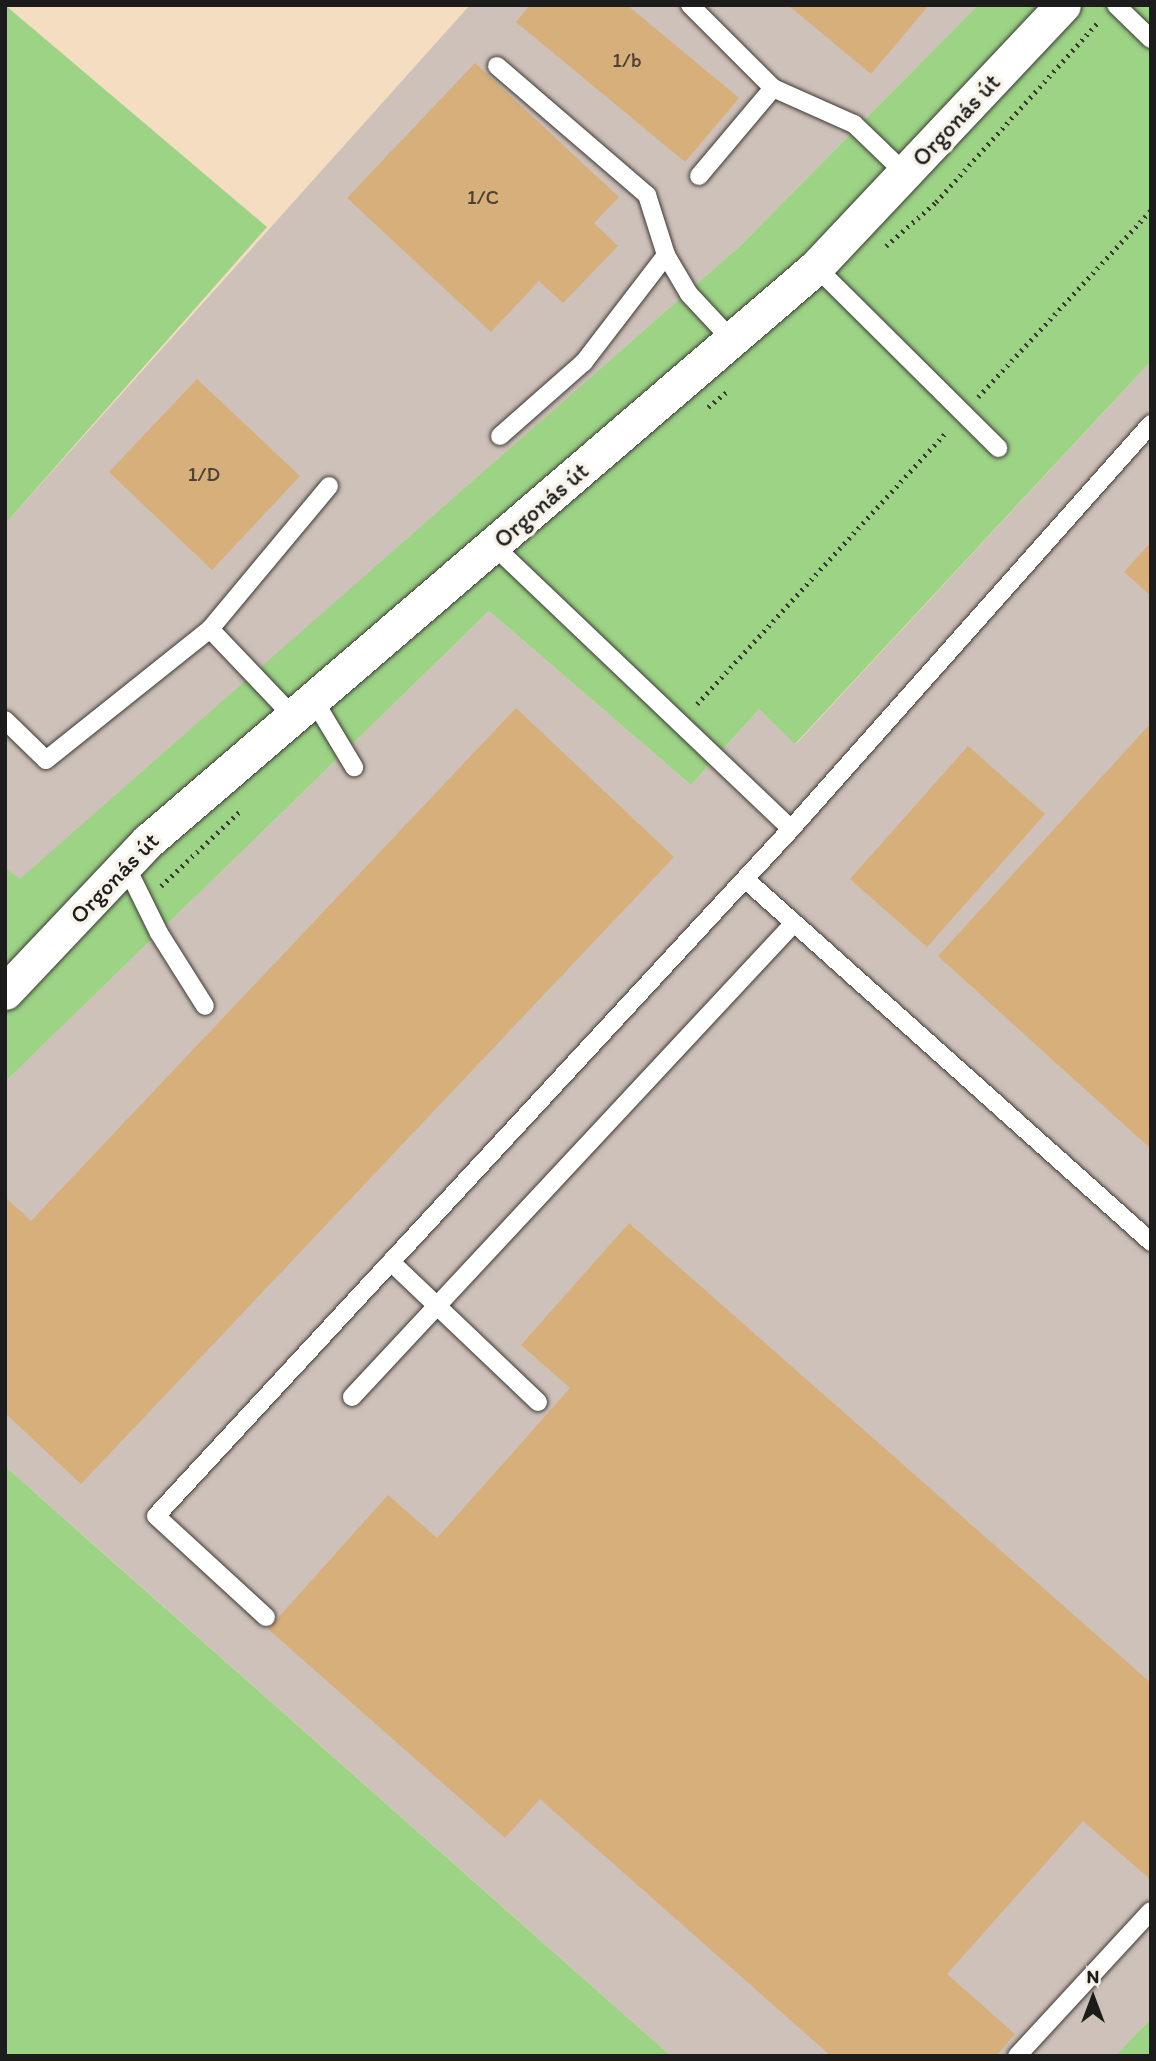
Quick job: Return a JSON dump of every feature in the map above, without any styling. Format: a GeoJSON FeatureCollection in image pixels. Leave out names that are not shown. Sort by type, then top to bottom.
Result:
{"type":"FeatureCollection","features":[{"type":"Feature","properties":{"kind":"street","name":"Orgonás út"},"geometry":{"type":"LineString","coordinates":[[5,992],[125,864],[302,706],[494,546],[730,338],[816,267],[1063,5]]}},
{"type":"Feature","properties":{"kind":"lane"},"geometry":{"type":"LineString","coordinates":[[690,5],[773,88],[854,124],[906,174]]}},
{"type":"Feature","properties":{"kind":"lane"},"geometry":{"type":"LineString","coordinates":[[1116,5],[1151,39]]}},
{"type":"Feature","properties":{"kind":"lane"},"geometry":{"type":"LineString","coordinates":[[497,66],[647,195],[666,255],[689,294],[730,338]]}},
{"type":"Feature","properties":{"kind":"lane"},"geometry":{"type":"LineString","coordinates":[[699,176],[773,88]]}},
{"type":"Feature","properties":{"kind":"lane"},"geometry":{"type":"LineString","coordinates":[[500,436],[584,362],[666,255]]}},
{"type":"Feature","properties":{"kind":"lane"},"geometry":{"type":"LineString","coordinates":[[816,267],[998,447]]}},
{"type":"Feature","properties":{"kind":"lane"},"geometry":{"type":"LineString","coordinates":[[266,1617],[156,1516],[745,879],[1151,424]]}},
{"type":"Feature","properties":{"kind":"lane"},"geometry":{"type":"LineString","coordinates":[[5,720],[46,760],[210,629],[330,486]]}},
{"type":"Feature","properties":{"kind":"lane"},"geometry":{"type":"LineString","coordinates":[[494,546],[790,829]]}},
{"type":"Feature","properties":{"kind":"lane"},"geometry":{"type":"LineString","coordinates":[[210,629],[302,706],[355,767]]}},
{"type":"Feature","properties":{"kind":"lane"},"geometry":{"type":"LineString","coordinates":[[125,864],[159,933],[205,1006]]}},
{"type":"Feature","properties":{"kind":"lane"},"geometry":{"type":"LineString","coordinates":[[745,879],[1151,1242]]}},
{"type":"Feature","properties":{"kind":"lane"},"geometry":{"type":"LineString","coordinates":[[352,1397],[794,923]]}},
{"type":"Feature","properties":{"kind":"lane"},"geometry":{"type":"LineString","coordinates":[[391,1262],[538,1402]]}},
{"type":"Feature","properties":{"kind":"lane"},"geometry":{"type":"LineString","coordinates":[[1017,2056],[1151,1911]]}},
{"type":"Feature","properties":{"kind":"path"},"geometry":{"type":"LineString","coordinates":[[680,723],[1151,210]]}},
{"type":"Feature","properties":{"kind":"shaded area"},"geometry":{"type":"Polygon","coordinates":[[[470,5],[978,5],[741,245],[20,880],[5,868],[5,524],[470,5]]]}},
{"type":"Feature","properties":{"kind":"shaded area"},"geometry":{"type":"Polygon","coordinates":[[[1151,361],[1151,2019],[1115,2056],[671,2056],[5,1466],[5,1082],[489,611],[691,785],[759,709],[796,744],[1151,361]]]}},
{"type":"Feature","properties":{"kind":"green space"},"geometry":{"type":"Polygon","coordinates":[[[5,5],[267,227],[5,524],[5,5]]]}},
{"type":"Feature","properties":{"kind":"green space"},"geometry":{"type":"Polygon","coordinates":[[[978,5],[1151,5],[1151,361],[795,744],[759,709],[691,785],[489,611],[5,1082],[5,868],[20,879],[741,245],[978,5]]]}},
{"type":"Feature","properties":{"kind":"green space"},"geometry":{"type":"Polygon","coordinates":[[[5,1466],[78,1531],[671,2056],[5,2056],[5,1466]]]}},
{"type":"Feature","properties":{"kind":"green space"},"geometry":{"type":"Polygon","coordinates":[[[1151,2019],[1151,2056],[1115,2056],[1151,2019]]]}},
{"type":"Feature","properties":{"kind":"building"},"geometry":{"type":"Polygon","coordinates":[[[530,5],[627,5],[739,98],[685,162],[516,22],[530,5]]]}},
{"type":"Feature","properties":{"kind":"building"},"geometry":{"type":"Polygon","coordinates":[[[788,5],[929,5],[871,74],[788,5]]]}},
{"type":"Feature","properties":{"kind":"building"},"geometry":{"type":"Polygon","coordinates":[[[475,63],[619,197],[594,223],[618,246],[563,303],[539,281],[491,332],[347,198],[475,63]]]}},
{"type":"Feature","properties":{"kind":"building"},"geometry":{"type":"Polygon","coordinates":[[[197,379],[300,476],[212,570],[109,472],[197,379]]]}},
{"type":"Feature","properties":{"kind":"building"},"geometry":{"type":"Polygon","coordinates":[[[1151,542],[1151,596],[1124,572],[1151,542]]]}},
{"type":"Feature","properties":{"kind":"building"},"geometry":{"type":"Polygon","coordinates":[[[516,708],[674,857],[81,1484],[5,1413],[5,1197],[31,1221],[516,708]]]}},
{"type":"Feature","properties":{"kind":"building"},"geometry":{"type":"Polygon","coordinates":[[[1151,723],[1151,1149],[938,956],[1151,723]]]}},
{"type":"Feature","properties":{"kind":"building"},"geometry":{"type":"Polygon","coordinates":[[[968,746],[1045,814],[927,947],[850,879],[968,746]]]}},
{"type":"Feature","properties":{"kind":"building"},"geometry":{"type":"Polygon","coordinates":[[[629,1223],[1151,1683],[1151,1880],[1083,1821],[947,1974],[1015,2034],[996,2056],[831,2056],[540,1799],[505,1838],[268,1629],[388,1495],[437,1538],[570,1388],[521,1345],[629,1223]]]}}]}
